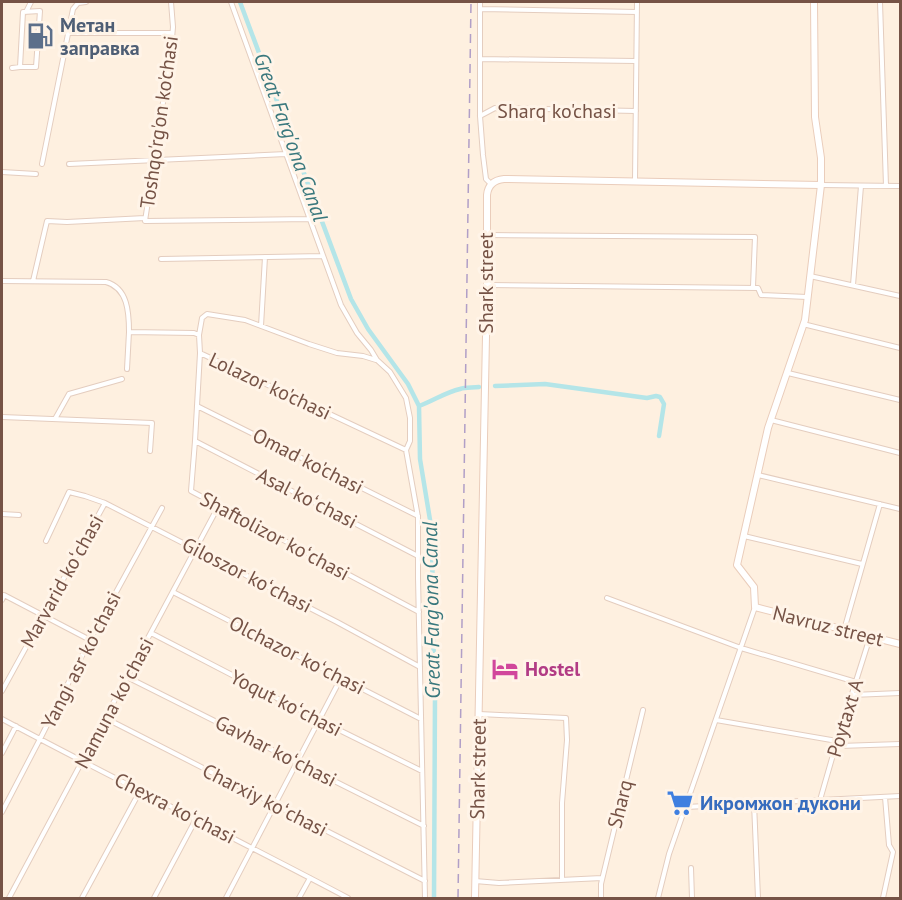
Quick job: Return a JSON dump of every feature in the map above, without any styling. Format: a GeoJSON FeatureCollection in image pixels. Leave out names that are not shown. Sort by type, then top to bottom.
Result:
{"type":"FeatureCollection","features":[{"type":"Feature","properties":{"kind":"main road"},"geometry":{"type":"LineString","coordinates":[[755,607],[754,587],[737,565],[771,420],[803,324],[821,185],[821,158],[815,117],[814,2]]}},
{"type":"Feature","properties":{"kind":"main road"},"geometry":{"type":"LineString","coordinates":[[491,184],[504,179],[821,185]]}},
{"type":"Feature","properties":{"kind":"main road","name":"Shark street"},"geometry":{"type":"LineString","coordinates":[[475,898],[487,285],[486,234],[487,190],[491,184]]}},
{"type":"Feature","properties":{"kind":"main road","name":"Navruz street"},"geometry":{"type":"LineString","coordinates":[[755,607],[900,644]]}},
{"type":"Feature","properties":{"kind":"street"},"geometry":{"type":"LineString","coordinates":[[26,12],[30,2]]}},
{"type":"Feature","properties":{"kind":"street"},"geometry":{"type":"LineString","coordinates":[[42,164],[75,5],[86,2]]}},
{"type":"Feature","properties":{"kind":"street","name":"Toshqo'rg'on ko'chasi"},"geometry":{"type":"LineString","coordinates":[[171,2],[172,33],[145,221],[310,219]]}},
{"type":"Feature","properties":{"kind":"street"},"geometry":{"type":"LineString","coordinates":[[231,2],[341,304],[357,333],[377,360],[390,372],[406,398],[410,418],[410,441],[406,450],[418,517],[424,898]]}},
{"type":"Feature","properties":{"kind":"street"},"geometry":{"type":"LineString","coordinates":[[480,2],[480,116],[486,179],[491,184]]}},
{"type":"Feature","properties":{"kind":"street","name":"Sharq ko'chasi"},"geometry":{"type":"LineString","coordinates":[[635,182],[637,2]]}},
{"type":"Feature","properties":{"kind":"street"},"geometry":{"type":"LineString","coordinates":[[880,2],[886,186]]}},
{"type":"Feature","properties":{"kind":"street"},"geometry":{"type":"LineString","coordinates":[[480,9],[637,12]]}},
{"type":"Feature","properties":{"kind":"street"},"geometry":{"type":"LineString","coordinates":[[12,68],[20,68],[36,67],[40,12],[22,12],[20,68]]}},
{"type":"Feature","properties":{"kind":"street"},"geometry":{"type":"LineString","coordinates":[[69,33],[172,33]]}},
{"type":"Feature","properties":{"kind":"street"},"geometry":{"type":"LineString","coordinates":[[480,59],[636,61]]}},
{"type":"Feature","properties":{"kind":"street","name":"Sharq ko'chasi"},"geometry":{"type":"LineString","coordinates":[[480,116],[495,108],[636,111]]}},
{"type":"Feature","properties":{"kind":"street"},"geometry":{"type":"LineString","coordinates":[[69,164],[286,154]]}},
{"type":"Feature","properties":{"kind":"street"},"geometry":{"type":"LineString","coordinates":[[2,172],[36,174]]}},
{"type":"Feature","properties":{"kind":"street"},"geometry":{"type":"LineString","coordinates":[[821,185],[900,186]]}},
{"type":"Feature","properties":{"kind":"street"},"geometry":{"type":"LineString","coordinates":[[853,285],[861,186]]}},
{"type":"Feature","properties":{"kind":"street"},"geometry":{"type":"LineString","coordinates":[[33,281],[46,221],[145,218]]}},
{"type":"Feature","properties":{"kind":"street"},"geometry":{"type":"LineString","coordinates":[[486,234],[755,237],[753,288]]}},
{"type":"Feature","properties":{"kind":"street"},"geometry":{"type":"LineString","coordinates":[[161,259],[323,256]]}},
{"type":"Feature","properties":{"kind":"street"},"geometry":{"type":"LineString","coordinates":[[261,326],[265,257]]}},
{"type":"Feature","properties":{"kind":"street"},"geometry":{"type":"LineString","coordinates":[[810,276],[900,296]]}},
{"type":"Feature","properties":{"kind":"street"},"geometry":{"type":"LineString","coordinates":[[2,281],[113,283],[126,300],[129,317],[127,369]]}},
{"type":"Feature","properties":{"kind":"street"},"geometry":{"type":"LineString","coordinates":[[487,285],[758,288],[762,295],[807,297]]}},
{"type":"Feature","properties":{"kind":"street"},"geometry":{"type":"LineString","coordinates":[[199,335],[202,318],[207,314],[245,320],[337,353],[377,360]]}},
{"type":"Feature","properties":{"kind":"street"},"geometry":{"type":"LineString","coordinates":[[803,324],[900,348]]}},
{"type":"Feature","properties":{"kind":"street","name":"Lolazor ko'chasi"},"geometry":{"type":"LineString","coordinates":[[129,332],[199,335],[200,352],[406,450]]}},
{"type":"Feature","properties":{"kind":"street","name":"Shaftolizor koʻchasi"},"geometry":{"type":"LineString","coordinates":[[200,352],[191,491],[419,612]]}},
{"type":"Feature","properties":{"kind":"street"},"geometry":{"type":"LineString","coordinates":[[787,373],[900,400]]}},
{"type":"Feature","properties":{"kind":"street"},"geometry":{"type":"LineString","coordinates":[[55,420],[69,394],[122,379]]}},
{"type":"Feature","properties":{"kind":"street","name":"Omad ko'chasi"},"geometry":{"type":"LineString","coordinates":[[197,406],[418,517]]}},
{"type":"Feature","properties":{"kind":"street"},"geometry":{"type":"LineString","coordinates":[[2,417],[152,423],[150,451]]}},
{"type":"Feature","properties":{"kind":"street"},"geometry":{"type":"LineString","coordinates":[[771,420],[900,453]]}},
{"type":"Feature","properties":{"kind":"street","name":"Asal koʻchasi"},"geometry":{"type":"LineString","coordinates":[[195,441],[418,556]]}},
{"type":"Feature","properties":{"kind":"street"},"geometry":{"type":"LineString","coordinates":[[758,475],[900,508]]}},
{"type":"Feature","properties":{"kind":"street","name":"Giloszor koʻchasi"},"geometry":{"type":"LineString","coordinates":[[46,541],[69,492],[85,496],[105,503],[195,548],[420,667]]}},
{"type":"Feature","properties":{"kind":"street","name":"Marvarid koʻchasi"},"geometry":{"type":"LineString","coordinates":[[2,691],[105,503]]}},
{"type":"Feature","properties":{"kind":"street"},"geometry":{"type":"LineString","coordinates":[[844,630],[880,504]]}},
{"type":"Feature","properties":{"kind":"street","name":"Namuna koʻchasi"},"geometry":{"type":"LineString","coordinates":[[9,898],[218,507]]}},
{"type":"Feature","properties":{"kind":"street","name":"Yangi asr koʻchasi"},"geometry":{"type":"LineString","coordinates":[[2,812],[90,640],[162,508]]}},
{"type":"Feature","properties":{"kind":"street"},"geometry":{"type":"LineString","coordinates":[[2,514],[19,515]]}},
{"type":"Feature","properties":{"kind":"street"},"geometry":{"type":"LineString","coordinates":[[744,536],[862,564]]}},
{"type":"Feature","properties":{"kind":"street","name":"Olchazor koʻchasi"},"geometry":{"type":"LineString","coordinates":[[173,592],[421,719]]}},
{"type":"Feature","properties":{"kind":"street"},"geometry":{"type":"LineString","coordinates":[[2,600],[4,595],[90,640]]}},
{"type":"Feature","properties":{"kind":"street"},"geometry":{"type":"LineString","coordinates":[[607,598],[741,648],[856,682]]}},
{"type":"Feature","properties":{"kind":"street"},"geometry":{"type":"LineString","coordinates":[[658,898],[669,854],[755,607]]}},
{"type":"Feature","properties":{"kind":"street","name":"Yoqut koʻchasi"},"geometry":{"type":"LineString","coordinates":[[151,633],[422,771]]}},
{"type":"Feature","properties":{"kind":"street","name":"Poytaxt A"},"geometry":{"type":"LineString","coordinates":[[820,800],[870,636]]}},
{"type":"Feature","properties":{"kind":"street","name":"Gavhar koʻchasi"},"geometry":{"type":"LineString","coordinates":[[127,677],[423,826]]}},
{"type":"Feature","properties":{"kind":"street"},"geometry":{"type":"LineString","coordinates":[[226,898],[341,678]]}},
{"type":"Feature","properties":{"kind":"street"},"geometry":{"type":"LineString","coordinates":[[852,695],[900,693]]}},
{"type":"Feature","properties":{"kind":"street","name":"Sharq"},"geometry":{"type":"LineString","coordinates":[[601,898],[602,878],[643,710]]}},
{"type":"Feature","properties":{"kind":"street"},"geometry":{"type":"LineString","coordinates":[[479,714],[566,718],[567,740],[562,803],[562,880]]}},
{"type":"Feature","properties":{"kind":"street","name":"Charxiy koʻchasi"},"geometry":{"type":"LineString","coordinates":[[105,718],[425,881]]}},
{"type":"Feature","properties":{"kind":"street","name":"Chexra koʻchasi"},"geometry":{"type":"LineString","coordinates":[[2,719],[348,898]]}},
{"type":"Feature","properties":{"kind":"street"},"geometry":{"type":"LineString","coordinates":[[716,720],[837,741],[839,746],[900,744]]}},
{"type":"Feature","properties":{"kind":"street"},"geometry":{"type":"LineString","coordinates":[[2,753],[16,726]]}},
{"type":"Feature","properties":{"kind":"street"},"geometry":{"type":"LineString","coordinates":[[82,898],[140,791]]}},
{"type":"Feature","properties":{"kind":"street"},"geometry":{"type":"LineString","coordinates":[[686,807],[900,796]]}},
{"type":"Feature","properties":{"kind":"street"},"geometry":{"type":"LineString","coordinates":[[883,898],[893,852],[889,845],[885,797]]}},
{"type":"Feature","properties":{"kind":"street"},"geometry":{"type":"LineString","coordinates":[[754,803],[758,898]]}},
{"type":"Feature","properties":{"kind":"street"},"geometry":{"type":"LineString","coordinates":[[154,898],[196,819]]}},
{"type":"Feature","properties":{"kind":"street"},"geometry":{"type":"LineString","coordinates":[[691,868],[692,898]]}},
{"type":"Feature","properties":{"kind":"street"},"geometry":{"type":"LineString","coordinates":[[299,898],[310,878]]}},
{"type":"Feature","properties":{"kind":"street"},"geometry":{"type":"LineString","coordinates":[[475,881],[499,883],[602,878]]}},
{"type":"Feature","properties":{"kind":"waterway","name":"Great Farg'ona Canal"},"geometry":{"type":"LineString","coordinates":[[240,2],[351,299],[368,329],[408,384],[419,406],[420,459],[432,532],[435,695],[434,898]]}},
{"type":"Feature","properties":{"kind":"waterway"},"geometry":{"type":"LineString","coordinates":[[495,386],[545,384],[647,398],[660,397],[664,404],[659,436]]}},
{"type":"Feature","properties":{"kind":"waterway"},"geometry":{"type":"LineString","coordinates":[[419,406],[455,390],[479,387]]}},
{"type":"Feature","properties":{"kind":"railway"},"geometry":{"type":"LineString","coordinates":[[458,898],[471,2]]}},
{"type":"Feature","properties":{"kind":"place","name":"Метан заправка"},"geometry":{"type":"Point","coordinates":[40,36]}},
{"type":"Feature","properties":{"kind":"place","name":"Hostel"},"geometry":{"type":"Point","coordinates":[505,669]}},
{"type":"Feature","properties":{"kind":"place","name":"Икромжон дукони"},"geometry":{"type":"Point","coordinates":[680,803]}}]}
